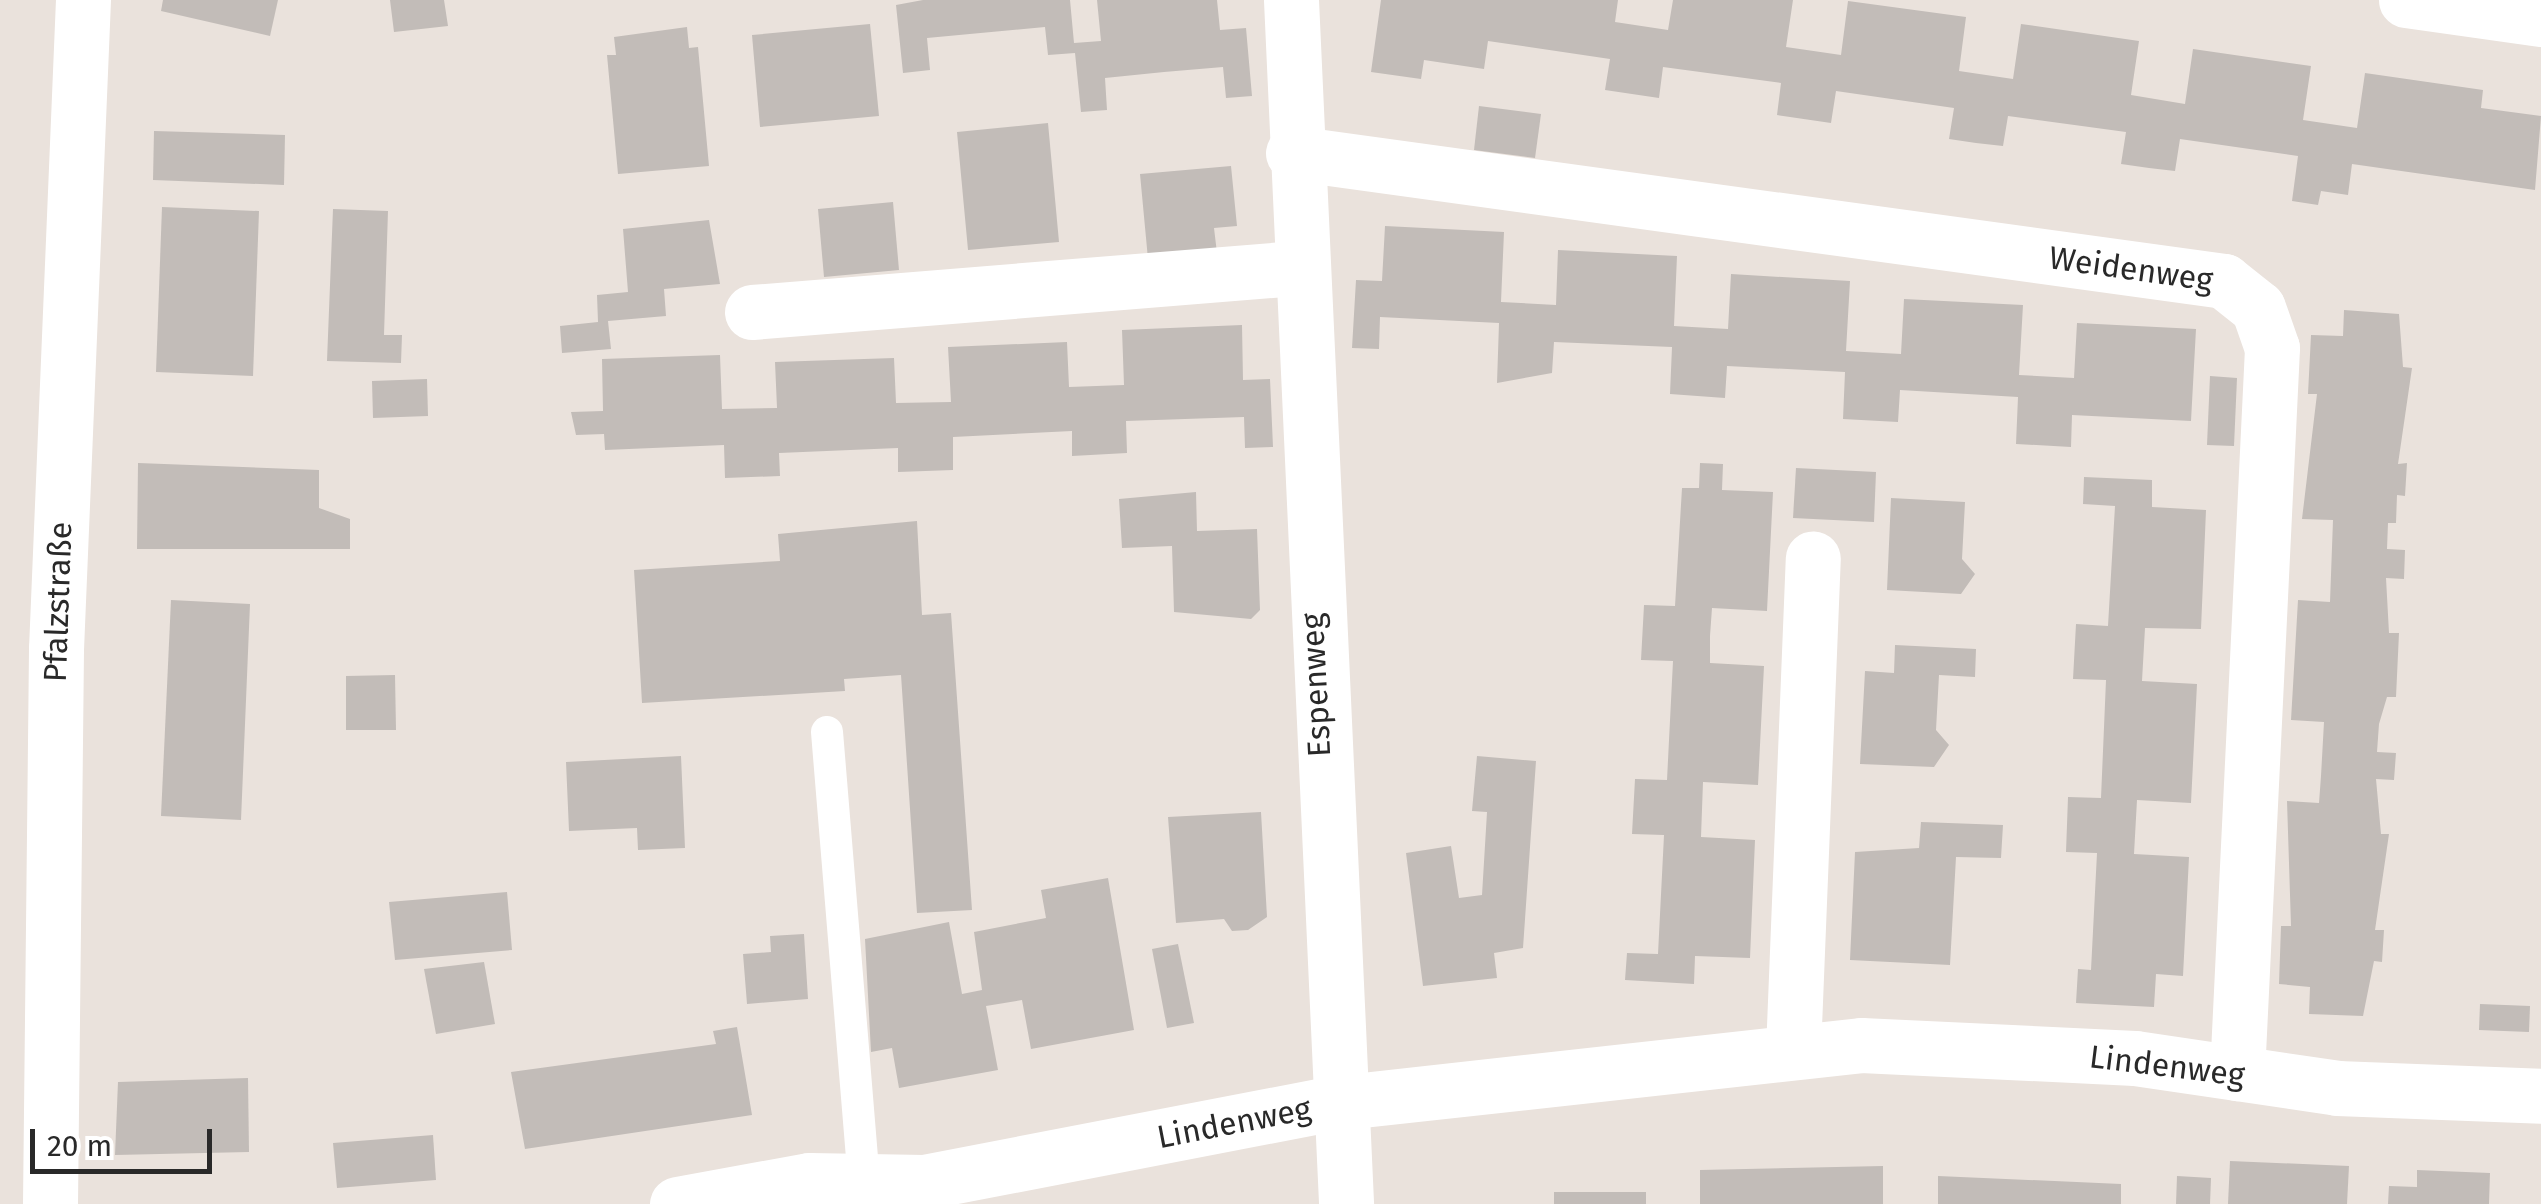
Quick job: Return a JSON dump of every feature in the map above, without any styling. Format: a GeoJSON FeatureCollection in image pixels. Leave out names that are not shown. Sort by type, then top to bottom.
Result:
{"type":"FeatureCollection","features":[{"type":"Feature","properties":{"kind":"street","name":"Pfalzstraße"},"geometry":{"type":"LineString","coordinates":[[50,1204],[56,649],[83,0]]}},
{"type":"Feature","properties":{"kind":"street","name":"Espenweg"},"geometry":{"type":"LineString","coordinates":[[1290,0],[1296,268],[1335,1102],[1346,1204]]}},
{"type":"Feature","properties":{"kind":"street"},"geometry":{"type":"LineString","coordinates":[[2406,0],[2541,19]]}},
{"type":"Feature","properties":{"kind":"street","name":"Weidenweg"},"geometry":{"type":"LineString","coordinates":[[1294,153],[2224,280],[2258,308],[2272,348],[2237,1073]]}},
{"type":"Feature","properties":{"kind":"street"},"geometry":{"type":"LineString","coordinates":[[752,312],[1296,268]]}},
{"type":"Feature","properties":{"kind":"street"},"geometry":{"type":"LineString","coordinates":[[1793,1051],[1813,558]]}},
{"type":"Feature","properties":{"kind":"street","name":"Lindenweg"},"geometry":{"type":"LineString","coordinates":[[677,1204],[809,1180],[924,1182],[1335,1102],[1861,1044],[2116,1057],[2337,1088],[2541,1096]]}},
{"type":"Feature","properties":{"kind":"lane"},"geometry":{"type":"LineString","coordinates":[[827,732],[864,1183]]}},
{"type":"Feature","properties":{"kind":"building"},"geometry":{"type":"Polygon","coordinates":[[[163,0],[278,0],[270,36],[161,11],[163,0]]]}},
{"type":"Feature","properties":{"kind":"building"},"geometry":{"type":"Polygon","coordinates":[[[390,0],[444,0],[448,26],[394,32],[390,0]]]}},
{"type":"Feature","properties":{"kind":"building"},"geometry":{"type":"Polygon","coordinates":[[[923,0],[1070,0],[1074,43],[1101,41],[1097,0],[1217,0],[1220,30],[1246,28],[1252,96],[1226,98],[1223,67],[1164,72],[1105,78],[1107,110],[1081,112],[1075,53],[1048,55],[1045,27],[927,38],[930,70],[903,73],[896,5],[923,0]]]}},
{"type":"Feature","properties":{"kind":"building"},"geometry":{"type":"Polygon","coordinates":[[[1381,0],[1618,0],[1615,22],[1668,30],[1673,0],[1793,0],[1786,47],[1841,55],[1848,1],[1966,17],[1959,71],[2013,79],[2021,24],[2139,41],[2131,95],[2185,104],[2193,49],[2311,66],[2303,120],[2357,128],[2365,73],[2483,90],[2481,108],[2541,116],[2535,190],[2352,164],[2348,195],[2321,191],[2318,205],[2292,201],[2298,156],[2180,139],[2175,171],[2149,168],[2121,164],[2126,132],[2008,116],[2003,146],[1976,143],[1949,139],[1954,108],[1836,91],[1831,123],[1777,115],[1781,83],[1663,67],[1659,98],[1605,90],[1610,59],[1488,41],[1484,69],[1424,60],[1421,79],[1371,72],[1381,0]]]}},
{"type":"Feature","properties":{"kind":"building"},"geometry":{"type":"Polygon","coordinates":[[[870,24],[879,116],[760,127],[752,35],[870,24]]]}},
{"type":"Feature","properties":{"kind":"building"},"geometry":{"type":"Polygon","coordinates":[[[687,27],[689,48],[698,47],[709,166],[618,174],[607,55],[616,55],[614,37],[687,27]]]}},
{"type":"Feature","properties":{"kind":"building"},"geometry":{"type":"Polygon","coordinates":[[[1479,106],[1541,114],[1535,158],[1474,150],[1479,106]]]}},
{"type":"Feature","properties":{"kind":"building"},"geometry":{"type":"Polygon","coordinates":[[[1048,123],[1059,242],[968,250],[957,132],[1048,123]]]}},
{"type":"Feature","properties":{"kind":"building"},"geometry":{"type":"Polygon","coordinates":[[[154,131],[285,135],[284,185],[153,180],[154,131]]]}},
{"type":"Feature","properties":{"kind":"building"},"geometry":{"type":"Polygon","coordinates":[[[1231,166],[1237,226],[1214,228],[1217,253],[1148,259],[1140,174],[1231,166]]]}},
{"type":"Feature","properties":{"kind":"building"},"geometry":{"type":"Polygon","coordinates":[[[893,202],[899,270],[824,277],[818,209],[893,202]]]}},
{"type":"Feature","properties":{"kind":"building"},"geometry":{"type":"Polygon","coordinates":[[[162,207],[259,211],[253,376],[156,372],[162,207]]]}},
{"type":"Feature","properties":{"kind":"building"},"geometry":{"type":"Polygon","coordinates":[[[333,209],[388,211],[384,335],[402,335],[401,363],[327,361],[333,209]]]}},
{"type":"Feature","properties":{"kind":"building"},"geometry":{"type":"Polygon","coordinates":[[[709,220],[720,284],[664,289],[666,316],[608,321],[611,349],[562,353],[560,326],[598,322],[597,295],[628,292],[623,229],[709,220]]]}},
{"type":"Feature","properties":{"kind":"building"},"geometry":{"type":"Polygon","coordinates":[[[1385,226],[1504,232],[1501,302],[1556,305],[1558,250],[1677,256],[1674,326],[1728,329],[1731,274],[1850,281],[1846,351],[1901,354],[1904,299],[2023,305],[2019,375],[2074,378],[2077,323],[2196,329],[2191,421],[2072,415],[2071,447],[2016,444],[2018,397],[1900,390],[1898,422],[1843,419],[1845,372],[1727,366],[1725,398],[1670,394],[1672,347],[1554,342],[1552,373],[1497,383],[1499,323],[1380,317],[1379,349],[1352,348],[1356,280],[1382,281],[1385,226]]]}},
{"type":"Feature","properties":{"kind":"building"},"geometry":{"type":"Polygon","coordinates":[[[2344,310],[2399,314],[2403,367],[2412,368],[2398,464],[2407,463],[2405,496],[2397,495],[2396,523],[2388,523],[2387,549],[2405,550],[2404,579],[2386,578],[2389,633],[2399,633],[2396,697],[2387,697],[2379,724],[2377,752],[2396,753],[2394,780],[2376,779],[2381,834],[2389,834],[2375,930],[2384,930],[2382,962],[2374,961],[2363,1016],[2309,1014],[2310,987],[2279,984],[2281,926],[2291,926],[2287,801],[2319,803],[2324,722],[2291,720],[2298,600],[2330,602],[2333,520],[2302,519],[2317,394],[2308,394],[2311,335],[2343,336],[2344,310]]]}},
{"type":"Feature","properties":{"kind":"building"},"geometry":{"type":"Polygon","coordinates":[[[1242,325],[1243,380],[1270,379],[1273,447],[1245,448],[1244,417],[1126,421],[1127,453],[1072,456],[1072,431],[953,437],[953,470],[898,472],[898,448],[779,453],[780,476],[725,478],[724,445],[605,450],[604,434],[576,435],[571,412],[603,411],[602,359],[720,355],[722,409],[777,408],[775,362],[894,358],[896,403],[951,402],[948,347],[1067,342],[1069,387],[1124,385],[1122,330],[1242,325]]]}},
{"type":"Feature","properties":{"kind":"building"},"geometry":{"type":"Polygon","coordinates":[[[2210,376],[2237,378],[2234,446],[2207,445],[2210,376]]]}},
{"type":"Feature","properties":{"kind":"building"},"geometry":{"type":"Polygon","coordinates":[[[427,379],[428,416],[373,418],[372,381],[427,379]]]}},
{"type":"Feature","properties":{"kind":"building"},"geometry":{"type":"Polygon","coordinates":[[[138,463],[319,470],[319,508],[350,519],[350,549],[137,549],[138,463]]]}},
{"type":"Feature","properties":{"kind":"building"},"geometry":{"type":"Polygon","coordinates":[[[1700,463],[1723,464],[1722,490],[1773,492],[1767,611],[1712,608],[1710,636],[1710,663],[1764,666],[1758,785],[1703,782],[1701,837],[1755,840],[1750,958],[1695,956],[1694,984],[1625,980],[1627,953],[1658,954],[1664,835],[1632,834],[1635,779],[1667,780],[1673,661],[1641,660],[1644,605],[1675,606],[1682,488],[1699,488],[1700,463]]]}},
{"type":"Feature","properties":{"kind":"building"},"geometry":{"type":"Polygon","coordinates":[[[1796,468],[1876,472],[1874,522],[1793,518],[1796,468]]]}},
{"type":"Feature","properties":{"kind":"building"},"geometry":{"type":"Polygon","coordinates":[[[2084,477],[2152,480],[2152,507],[2206,510],[2201,629],[2145,628],[2142,681],[2197,684],[2191,803],[2137,800],[2134,854],[2189,857],[2183,976],[2156,974],[2154,1007],[2076,1003],[2078,969],[2091,970],[2097,853],[2066,852],[2068,797],[2101,798],[2106,680],[2073,679],[2076,624],[2108,626],[2115,506],[2083,504],[2084,477]]]}},
{"type":"Feature","properties":{"kind":"building"},"geometry":{"type":"Polygon","coordinates":[[[1196,492],[1197,531],[1257,529],[1260,610],[1251,619],[1174,612],[1172,546],[1122,548],[1119,499],[1196,492]]]}},
{"type":"Feature","properties":{"kind":"building"},"geometry":{"type":"Polygon","coordinates":[[[1891,498],[1965,502],[1962,559],[1975,574],[1961,594],[1887,590],[1891,498]]]}},
{"type":"Feature","properties":{"kind":"building"},"geometry":{"type":"Polygon","coordinates":[[[917,521],[922,615],[951,613],[972,910],[917,913],[901,675],[844,679],[845,691],[642,703],[634,570],[780,561],[778,534],[917,521]]]}},
{"type":"Feature","properties":{"kind":"building"},"geometry":{"type":"Polygon","coordinates":[[[171,600],[250,604],[241,820],[161,816],[171,600]]]}},
{"type":"Feature","properties":{"kind":"building"},"geometry":{"type":"Polygon","coordinates":[[[1895,645],[1976,649],[1975,677],[1939,675],[1936,730],[1949,745],[1934,767],[1860,764],[1865,671],[1894,673],[1895,645]]]}},
{"type":"Feature","properties":{"kind":"building"},"geometry":{"type":"Polygon","coordinates":[[[395,675],[396,730],[346,730],[346,676],[395,675]]]}},
{"type":"Feature","properties":{"kind":"building"},"geometry":{"type":"Polygon","coordinates":[[[681,756],[685,848],[638,850],[637,828],[569,831],[566,762],[681,756]]]}},
{"type":"Feature","properties":{"kind":"building"},"geometry":{"type":"Polygon","coordinates":[[[1477,756],[1536,761],[1523,948],[1494,953],[1497,978],[1423,986],[1406,853],[1451,846],[1459,898],[1482,895],[1487,812],[1472,811],[1477,756]]]}},
{"type":"Feature","properties":{"kind":"building"},"geometry":{"type":"Polygon","coordinates":[[[1261,812],[1267,917],[1248,930],[1232,931],[1224,919],[1176,923],[1168,817],[1261,812]]]}},
{"type":"Feature","properties":{"kind":"building"},"geometry":{"type":"Polygon","coordinates":[[[1921,822],[2003,825],[2001,858],[1956,857],[1950,965],[1850,960],[1855,852],[1919,848],[1921,822]]]}},
{"type":"Feature","properties":{"kind":"building"},"geometry":{"type":"Polygon","coordinates":[[[1108,878],[1134,1030],[1031,1049],[1022,1000],[986,1006],[998,1070],[899,1088],[892,1048],[871,1052],[865,939],[949,922],[962,994],[982,990],[974,932],[1046,918],[1041,890],[1108,878]]]}},
{"type":"Feature","properties":{"kind":"building"},"geometry":{"type":"Polygon","coordinates":[[[507,892],[512,950],[395,960],[389,902],[507,892]]]}},
{"type":"Feature","properties":{"kind":"building"},"geometry":{"type":"Polygon","coordinates":[[[804,934],[808,999],[747,1004],[743,954],[771,952],[770,936],[804,934]]]}},
{"type":"Feature","properties":{"kind":"building"},"geometry":{"type":"Polygon","coordinates":[[[1178,944],[1194,1023],[1167,1028],[1152,949],[1178,944]]]}},
{"type":"Feature","properties":{"kind":"building"},"geometry":{"type":"Polygon","coordinates":[[[484,962],[495,1024],[436,1034],[424,969],[484,962]]]}},
{"type":"Feature","properties":{"kind":"building"},"geometry":{"type":"Polygon","coordinates":[[[2480,1004],[2530,1006],[2529,1032],[2479,1030],[2480,1004]]]}},
{"type":"Feature","properties":{"kind":"building"},"geometry":{"type":"Polygon","coordinates":[[[737,1027],[752,1115],[525,1149],[511,1072],[716,1044],[713,1031],[737,1027]]]}},
{"type":"Feature","properties":{"kind":"building"},"geometry":{"type":"Polygon","coordinates":[[[248,1078],[249,1152],[115,1155],[118,1082],[248,1078]]]}},
{"type":"Feature","properties":{"kind":"building"},"geometry":{"type":"Polygon","coordinates":[[[433,1135],[436,1180],[337,1188],[333,1143],[433,1135]]]}},
{"type":"Feature","properties":{"kind":"building"},"geometry":{"type":"Polygon","coordinates":[[[2230,1161],[2349,1166],[2347,1204],[2228,1204],[2230,1161]]]}},
{"type":"Feature","properties":{"kind":"building"},"geometry":{"type":"Polygon","coordinates":[[[1883,1166],[1883,1204],[1700,1204],[1700,1170],[1883,1166]]]}},
{"type":"Feature","properties":{"kind":"building"},"geometry":{"type":"Polygon","coordinates":[[[2417,1170],[2490,1173],[2489,1204],[2388,1204],[2389,1186],[2417,1187],[2417,1170]]]}},
{"type":"Feature","properties":{"kind":"building"},"geometry":{"type":"Polygon","coordinates":[[[1938,1176],[2121,1184],[2121,1204],[1938,1204],[1938,1176]]]}},
{"type":"Feature","properties":{"kind":"building"},"geometry":{"type":"Polygon","coordinates":[[[2177,1176],[2211,1178],[2210,1204],[2176,1204],[2177,1176]]]}},
{"type":"Feature","properties":{"kind":"building"},"geometry":{"type":"Polygon","coordinates":[[[1554,1192],[1646,1192],[1646,1204],[1554,1204],[1554,1192]]]}}]}
